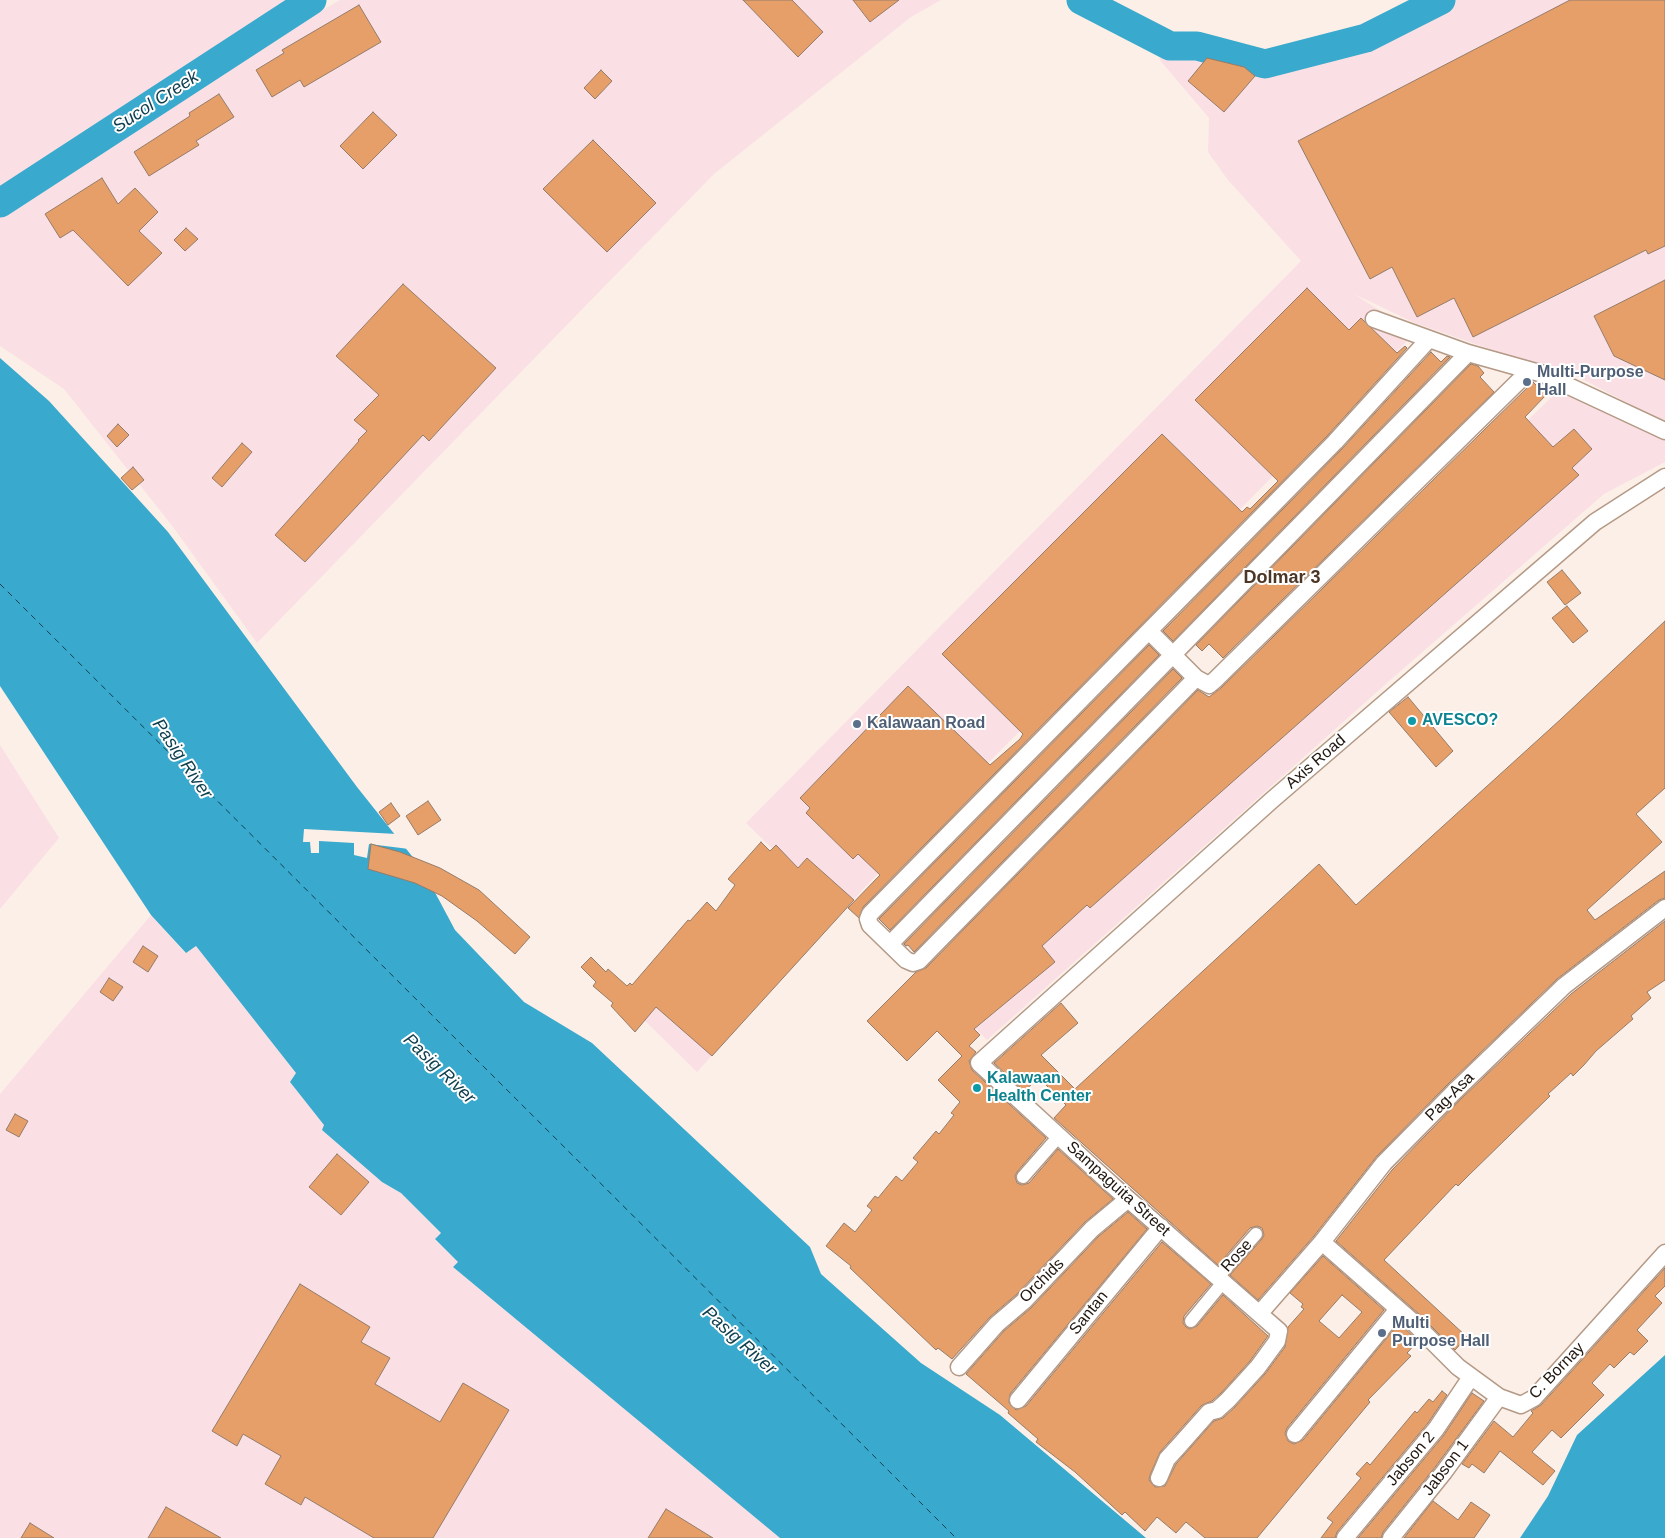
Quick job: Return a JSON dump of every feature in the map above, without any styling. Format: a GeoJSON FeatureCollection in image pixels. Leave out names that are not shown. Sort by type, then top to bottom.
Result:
{"type":"FeatureCollection","features":[{"type":"Feature","properties":{"kind":"street"},"geometry":{"type":"LineString","coordinates":[[1374,319],[1468,353],[1528,372],[1542,374],[1665,431]]}},
{"type":"Feature","properties":{"kind":"street"},"geometry":{"type":"LineString","coordinates":[[1196,678],[919,961],[913,963],[906,960],[870,926],[868,919],[870,914],[1335,442],[1429,339]]}},
{"type":"Feature","properties":{"kind":"street"},"geometry":{"type":"LineString","coordinates":[[890,944],[1468,353]]}},
{"type":"Feature","properties":{"kind":"street"},"geometry":{"type":"LineString","coordinates":[[1148,631],[1174,654],[1196,678],[1202,683],[1209,685],[1528,372]]}},
{"type":"Feature","properties":{"kind":"street","name":"Axis Road"},"geometry":{"type":"LineString","coordinates":[[979,1063],[1272,800],[1587,528],[1665,477]]}},
{"type":"Feature","properties":{"kind":"street","name":"Pag-Asa"},"geometry":{"type":"LineString","coordinates":[[1260,1313],[1322,1242],[1384,1163],[1564,986],[1665,908]]}},
{"type":"Feature","properties":{"kind":"street","name":"Sampaguita Street"},"geometry":{"type":"LineString","coordinates":[[979,1063],[1128,1199],[1279,1331],[1277,1341],[1228,1400],[1217,1410],[1209,1412],[1167,1459],[1159,1478]]}},
{"type":"Feature","properties":{"kind":"street"},"geometry":{"type":"LineString","coordinates":[[1023,1177],[1059,1136]]}},
{"type":"Feature","properties":{"kind":"street","name":"Orchids"},"geometry":{"type":"LineString","coordinates":[[959,1367],[997,1324],[1024,1301],[1092,1229],[1128,1199]]}},
{"type":"Feature","properties":{"kind":"street","name":"Santan"},"geometry":{"type":"LineString","coordinates":[[1018,1400],[1161,1227]]}},
{"type":"Feature","properties":{"kind":"street","name":"Rose"},"geometry":{"type":"LineString","coordinates":[[1191,1321],[1256,1234]]}},
{"type":"Feature","properties":{"kind":"street","name":"C. Bornay"},"geometry":{"type":"LineString","coordinates":[[1322,1242],[1398,1308],[1458,1367],[1499,1397],[1521,1405],[1534,1398],[1665,1253]]}},
{"type":"Feature","properties":{"kind":"street"},"geometry":{"type":"LineString","coordinates":[[1295,1434],[1398,1308]]}},
{"type":"Feature","properties":{"kind":"street","name":"Jabson 2"},"geometry":{"type":"LineString","coordinates":[[1346,1538],[1436,1429],[1471,1377]]}},
{"type":"Feature","properties":{"kind":"street","name":"Jabson 1"},"geometry":{"type":"LineString","coordinates":[[1391,1538],[1444,1472],[1499,1397]]}},
{"type":"Feature","properties":{"kind":"shaded area"},"geometry":{"type":"Polygon","coordinates":[[[0,0],[296,0],[0,189],[0,0]]]}},
{"type":"Feature","properties":{"kind":"shaded area"},"geometry":{"type":"Polygon","coordinates":[[[340,0],[941,0],[911,17],[714,174],[257,643],[173,527],[64,389],[0,346],[0,212],[209,75],[340,0]]]}},
{"type":"Feature","properties":{"kind":"shaded area"},"geometry":{"type":"Polygon","coordinates":[[[1452,0],[1665,0],[1665,423],[1575,375],[1521,360],[1415,323],[1354,294],[1415,333],[866,886],[697,1072],[641,1017],[781,857],[746,823],[1301,261],[1228,180],[1208,152],[1209,118],[1159,59],[1171,50],[1284,63],[1366,43],[1452,0]]]}},
{"type":"Feature","properties":{"kind":"shaded area"},"geometry":{"type":"Polygon","coordinates":[[[1562,387],[1665,441],[1665,462],[1604,494],[1388,682],[987,1040],[927,980],[1224,715],[1562,387]]]}},
{"type":"Feature","properties":{"kind":"shaded area"},"geometry":{"type":"Polygon","coordinates":[[[0,745],[59,838],[0,909],[0,745]]]}},
{"type":"Feature","properties":{"kind":"shaded area"},"geometry":{"type":"Polygon","coordinates":[[[151,915],[185,953],[196,946],[296,1073],[290,1082],[324,1125],[322,1130],[382,1182],[401,1193],[441,1234],[435,1240],[459,1263],[453,1267],[780,1538],[0,1538],[0,1094],[151,915]]]}},
{"type":"Feature","properties":{"kind":"water","name":"Pasig River"},"geometry":{"type":"Polygon","coordinates":[[[0,358],[49,401],[168,532],[357,787],[423,870],[455,930],[524,1002],[592,1043],[810,1247],[821,1274],[921,1363],[1000,1415],[1146,1538],[780,1538],[453,1267],[458,1262],[435,1239],[441,1233],[401,1193],[382,1182],[322,1130],[324,1125],[290,1082],[296,1073],[196,946],[186,953],[151,915],[0,686],[0,358]]]}},
{"type":"Feature","properties":{"kind":"water"},"geometry":{"type":"Polygon","coordinates":[[[1665,1355],[1665,1538],[1520,1538],[1548,1496],[1577,1435],[1665,1355]]]}},
{"type":"Feature","properties":{"kind":"pier"},"geometry":{"type":"Polygon","coordinates":[[[304,829],[397,834],[409,849],[369,844],[367,858],[354,855],[354,843],[319,841],[319,853],[311,853],[310,842],[303,842],[304,829]]]}},
{"type":"Feature","properties":{"kind":"building"},"geometry":{"type":"Polygon","coordinates":[[[743,0],[792,0],[823,32],[798,57],[743,0]]]}},
{"type":"Feature","properties":{"kind":"building"},"geometry":{"type":"Polygon","coordinates":[[[853,0],[899,0],[870,22],[853,0]]]}},
{"type":"Feature","properties":{"kind":"building"},"geometry":{"type":"Polygon","coordinates":[[[1570,0],[1665,0],[1665,246],[1648,254],[1646,250],[1473,337],[1454,298],[1417,317],[1392,267],[1370,279],[1298,141],[1570,0]]]}},
{"type":"Feature","properties":{"kind":"building"},"geometry":{"type":"Polygon","coordinates":[[[359,5],[381,42],[304,87],[300,80],[272,97],[256,70],[284,53],[282,50],[359,5]]]}},
{"type":"Feature","properties":{"kind":"building"},"geometry":{"type":"Polygon","coordinates":[[[1207,58],[1244,67],[1255,76],[1224,112],[1188,81],[1207,58]]]}},
{"type":"Feature","properties":{"kind":"building"},"geometry":{"type":"Polygon","coordinates":[[[601,70],[612,81],[595,99],[584,88],[601,70]]]}},
{"type":"Feature","properties":{"kind":"building"},"geometry":{"type":"Polygon","coordinates":[[[219,94],[234,117],[196,141],[199,145],[149,176],[134,152],[190,116],[189,113],[219,94]]]}},
{"type":"Feature","properties":{"kind":"building"},"geometry":{"type":"Polygon","coordinates":[[[373,112],[397,135],[363,169],[340,146],[373,112]]]}},
{"type":"Feature","properties":{"kind":"building"},"geometry":{"type":"Polygon","coordinates":[[[593,140],[656,203],[607,252],[543,189],[593,140]]]}},
{"type":"Feature","properties":{"kind":"building"},"geometry":{"type":"Polygon","coordinates":[[[102,178],[118,204],[135,188],[158,212],[139,231],[162,253],[128,286],[73,230],[60,238],[45,214],[102,178]]]}},
{"type":"Feature","properties":{"kind":"building"},"geometry":{"type":"Polygon","coordinates":[[[186,228],[198,239],[185,251],[174,240],[186,228]]]}},
{"type":"Feature","properties":{"kind":"building"},"geometry":{"type":"Polygon","coordinates":[[[1665,280],[1665,380],[1614,356],[1594,316],[1665,280]]]}},
{"type":"Feature","properties":{"kind":"building"},"geometry":{"type":"Polygon","coordinates":[[[403,284],[496,368],[429,441],[423,435],[305,562],[275,535],[367,431],[354,420],[379,395],[336,356],[403,284]]]}},
{"type":"Feature","properties":{"kind":"building"},"geometry":{"type":"Polygon","coordinates":[[[1307,288],[1349,330],[1361,318],[1397,353],[1405,346],[1407,348],[1328,435],[863,907],[859,918],[848,908],[880,875],[858,854],[853,859],[806,813],[810,808],[800,798],[908,686],[990,765],[1020,739],[1023,734],[942,654],[1162,434],[1242,512],[1247,507],[1250,509],[1278,481],[1195,400],[1307,288]]]}},
{"type":"Feature","properties":{"kind":"building"},"geometry":{"type":"Polygon","coordinates":[[[1431,352],[1441,362],[1447,356],[1450,357],[1173,641],[1163,631],[1342,449],[1431,352]]]}},
{"type":"Feature","properties":{"kind":"building"},"geometry":{"type":"Polygon","coordinates":[[[1471,364],[1478,366],[1484,373],[1480,377],[1494,392],[1223,658],[1209,644],[1202,651],[1196,645],[1471,364]]]}},
{"type":"Feature","properties":{"kind":"building"},"geometry":{"type":"Polygon","coordinates":[[[1533,382],[1546,395],[1525,417],[1553,447],[1574,429],[1592,449],[1572,468],[1579,475],[1090,908],[1087,905],[1042,946],[1055,962],[974,1029],[980,1035],[969,1046],[976,1052],[969,1061],[972,1070],[1046,1138],[1017,1172],[1015,1176],[1017,1183],[1022,1185],[1029,1183],[1058,1149],[1113,1199],[1085,1222],[1017,1294],[990,1317],[952,1359],[938,1348],[936,1350],[850,1268],[851,1266],[826,1246],[844,1223],[855,1232],[872,1210],[867,1206],[875,1196],[878,1198],[896,1176],[902,1181],[918,1162],[913,1158],[936,1131],[939,1134],[954,1115],[951,1113],[960,1102],[938,1080],[962,1056],[937,1031],[907,1061],[867,1021],[916,972],[926,968],[1198,690],[1209,697],[1221,688],[1533,382]]]}},
{"type":"Feature","properties":{"kind":"building"},"geometry":{"type":"Polygon","coordinates":[[[118,424],[129,435],[117,447],[107,436],[118,424]]]}},
{"type":"Feature","properties":{"kind":"building"},"geometry":{"type":"Polygon","coordinates":[[[242,443],[252,452],[222,487],[212,478],[242,443]]]}},
{"type":"Feature","properties":{"kind":"building"},"geometry":{"type":"Polygon","coordinates":[[[133,467],[144,480],[132,490],[121,478],[133,467]]]}},
{"type":"Feature","properties":{"kind":"building"},"geometry":{"type":"Polygon","coordinates":[[[1562,570],[1581,593],[1565,605],[1547,582],[1562,570]]]}},
{"type":"Feature","properties":{"kind":"building"},"geometry":{"type":"Polygon","coordinates":[[[1567,606],[1588,631],[1573,643],[1552,618],[1567,606]]]}},
{"type":"Feature","properties":{"kind":"building"},"geometry":{"type":"Polygon","coordinates":[[[1665,621],[1665,788],[1636,814],[1662,842],[1587,910],[1595,920],[1665,871],[1665,898],[1659,900],[1557,979],[1448,1084],[1377,1156],[1314,1236],[1258,1300],[1230,1275],[1262,1239],[1264,1235],[1262,1228],[1257,1226],[1250,1228],[1218,1265],[1054,1118],[1066,1105],[1039,1078],[1024,1091],[994,1063],[1061,1003],[1078,1023],[1041,1055],[1075,1089],[1319,864],[1356,905],[1561,719],[1665,621]]]}},
{"type":"Feature","properties":{"kind":"building"},"geometry":{"type":"Polygon","coordinates":[[[1149,645],[1159,655],[890,930],[879,919],[1149,645]]]}},
{"type":"Feature","properties":{"kind":"building"},"geometry":{"type":"Polygon","coordinates":[[[1173,669],[1182,678],[914,952],[908,945],[906,946],[904,944],[1173,669]]]}},
{"type":"Feature","properties":{"kind":"building"},"geometry":{"type":"Polygon","coordinates":[[[1408,697],[1453,751],[1436,767],[1389,712],[1408,697]]]}},
{"type":"Feature","properties":{"kind":"building"},"geometry":{"type":"Polygon","coordinates":[[[428,801],[441,820],[418,835],[406,816],[428,801]]]}},
{"type":"Feature","properties":{"kind":"building"},"geometry":{"type":"Polygon","coordinates":[[[391,803],[400,816],[388,825],[379,812],[391,803]]]}},
{"type":"Feature","properties":{"kind":"building"},"geometry":{"type":"Polygon","coordinates":[[[761,842],[770,851],[776,845],[798,868],[807,858],[854,900],[712,1056],[656,1007],[635,1032],[611,1006],[613,1003],[593,986],[596,982],[581,967],[591,957],[606,972],[608,969],[627,986],[630,983],[632,985],[688,920],[690,921],[707,902],[716,911],[735,885],[728,879],[761,842]]]}},
{"type":"Feature","properties":{"kind":"building"},"geometry":{"type":"Polygon","coordinates":[[[371,844],[400,852],[440,868],[479,890],[530,937],[515,954],[477,921],[442,896],[415,883],[368,869],[371,844]]]}},
{"type":"Feature","properties":{"kind":"building"},"geometry":{"type":"Polygon","coordinates":[[[1665,921],[1665,980],[1647,992],[1651,998],[1631,1016],[1633,1019],[1596,1051],[1573,1076],[1571,1073],[1548,1094],[1550,1096],[1458,1186],[1456,1184],[1384,1260],[1467,1337],[1455,1350],[1420,1315],[1336,1241],[1392,1170],[1462,1098],[1571,994],[1665,921]]]}},
{"type":"Feature","properties":{"kind":"building"},"geometry":{"type":"Polygon","coordinates":[[[143,946],[158,956],[148,972],[133,962],[143,946]]]}},
{"type":"Feature","properties":{"kind":"building"},"geometry":{"type":"Polygon","coordinates":[[[109,978],[123,987],[113,1001],[100,992],[109,978]]]}},
{"type":"Feature","properties":{"kind":"building"},"geometry":{"type":"Polygon","coordinates":[[[15,1114],[28,1121],[19,1137],[6,1130],[15,1114]]]}},
{"type":"Feature","properties":{"kind":"building"},"geometry":{"type":"Polygon","coordinates":[[[337,1154],[369,1182],[341,1215],[309,1187],[337,1154]]]}},
{"type":"Feature","properties":{"kind":"building"},"geometry":{"type":"Polygon","coordinates":[[[1128,1212],[1147,1229],[1010,1394],[1009,1403],[1016,1410],[1026,1406],[1162,1242],[1211,1284],[1184,1316],[1183,1323],[1186,1327],[1190,1329],[1197,1326],[1223,1295],[1268,1336],[1250,1361],[1221,1393],[1212,1401],[1202,1405],[1160,1452],[1149,1480],[1155,1487],[1165,1486],[1176,1464],[1214,1421],[1223,1418],[1235,1407],[1265,1374],[1285,1347],[1288,1327],[1304,1309],[1301,1307],[1303,1304],[1290,1293],[1323,1256],[1384,1310],[1287,1428],[1285,1433],[1288,1441],[1294,1444],[1303,1440],[1399,1323],[1418,1341],[1407,1353],[1411,1356],[1368,1400],[1370,1402],[1257,1538],[1205,1538],[1186,1522],[1176,1533],[1157,1517],[1145,1531],[1125,1512],[1122,1515],[1075,1472],[1036,1442],[1038,1439],[966,1374],[1004,1331],[1031,1308],[1099,1236],[1128,1212]],[[1342,1295],[1319,1321],[1339,1338],[1362,1312],[1342,1295]]]}},
{"type":"Feature","properties":{"kind":"building"},"geometry":{"type":"Polygon","coordinates":[[[1665,1268],[1665,1286],[1655,1296],[1662,1303],[1637,1330],[1648,1341],[1634,1355],[1630,1352],[1614,1368],[1610,1364],[1592,1383],[1604,1395],[1561,1438],[1552,1430],[1532,1452],[1555,1471],[1543,1485],[1500,1451],[1484,1473],[1472,1464],[1469,1468],[1462,1464],[1494,1421],[1513,1437],[1533,1413],[1531,1411],[1541,1405],[1665,1268]]]}},
{"type":"Feature","properties":{"kind":"building"},"geometry":{"type":"Polygon","coordinates":[[[300,1284],[370,1327],[361,1342],[390,1358],[375,1384],[440,1422],[463,1383],[509,1410],[433,1538],[374,1538],[305,1497],[301,1505],[265,1484],[281,1456],[243,1434],[237,1446],[212,1431],[300,1284]]]}},
{"type":"Feature","properties":{"kind":"building"},"geometry":{"type":"Polygon","coordinates":[[[1442,1391],[1447,1395],[1428,1423],[1337,1532],[1335,1538],[1321,1538],[1333,1522],[1327,1518],[1361,1478],[1356,1474],[1367,1462],[1370,1465],[1415,1411],[1417,1413],[1429,1399],[1433,1402],[1442,1391]]]}},
{"type":"Feature","properties":{"kind":"building"},"geometry":{"type":"Polygon","coordinates":[[[1472,1393],[1484,1401],[1436,1466],[1383,1532],[1381,1538],[1358,1538],[1444,1435],[1472,1393]]]}},
{"type":"Feature","properties":{"kind":"building"},"geometry":{"type":"Polygon","coordinates":[[[1433,1501],[1458,1520],[1471,1502],[1490,1515],[1474,1538],[1404,1538],[1433,1501]]]}},
{"type":"Feature","properties":{"kind":"building"},"geometry":{"type":"Polygon","coordinates":[[[166,1507],[221,1538],[148,1538],[166,1507]]]}},
{"type":"Feature","properties":{"kind":"building"},"geometry":{"type":"Polygon","coordinates":[[[666,1509],[713,1538],[648,1538],[666,1509]]]}},
{"type":"Feature","properties":{"kind":"building"},"geometry":{"type":"Polygon","coordinates":[[[30,1523],[54,1538],[21,1538],[30,1523]]]}},
{"type":"Feature","properties":{"kind":"waterway","name":"Sucol Creek"},"geometry":{"type":"LineString","coordinates":[[0,203],[312,0]]}},
{"type":"Feature","properties":{"kind":"waterway"},"geometry":{"type":"LineString","coordinates":[[1081,0],[1170,46],[1197,46],[1265,64],[1366,38],[1441,0]]}},
{"type":"Feature","properties":{"kind":"ferry route"},"geometry":{"type":"LineString","coordinates":[[0,584],[956,1538]]}},
{"type":"Feature","properties":{"kind":"place","name":"Multi-Purpose Hall"},"geometry":{"type":"Point","coordinates":[1527,382]}},
{"type":"Feature","properties":{"kind":"place","name":"AVESCO?"},"geometry":{"type":"Point","coordinates":[1412,721]}},
{"type":"Feature","properties":{"kind":"place","name":"Kalawaan Road"},"geometry":{"type":"Point","coordinates":[857,724]}},
{"type":"Feature","properties":{"kind":"place","name":"Kalawaan Health Center"},"geometry":{"type":"Point","coordinates":[977,1088]}},
{"type":"Feature","properties":{"kind":"place","name":"Multi Purpose Hall"},"geometry":{"type":"Point","coordinates":[1382,1333]}},
{"type":"Feature","properties":{"kind":"district","name":"Dolmar 3"},"geometry":{"type":"Point","coordinates":[1282,578]}}]}
